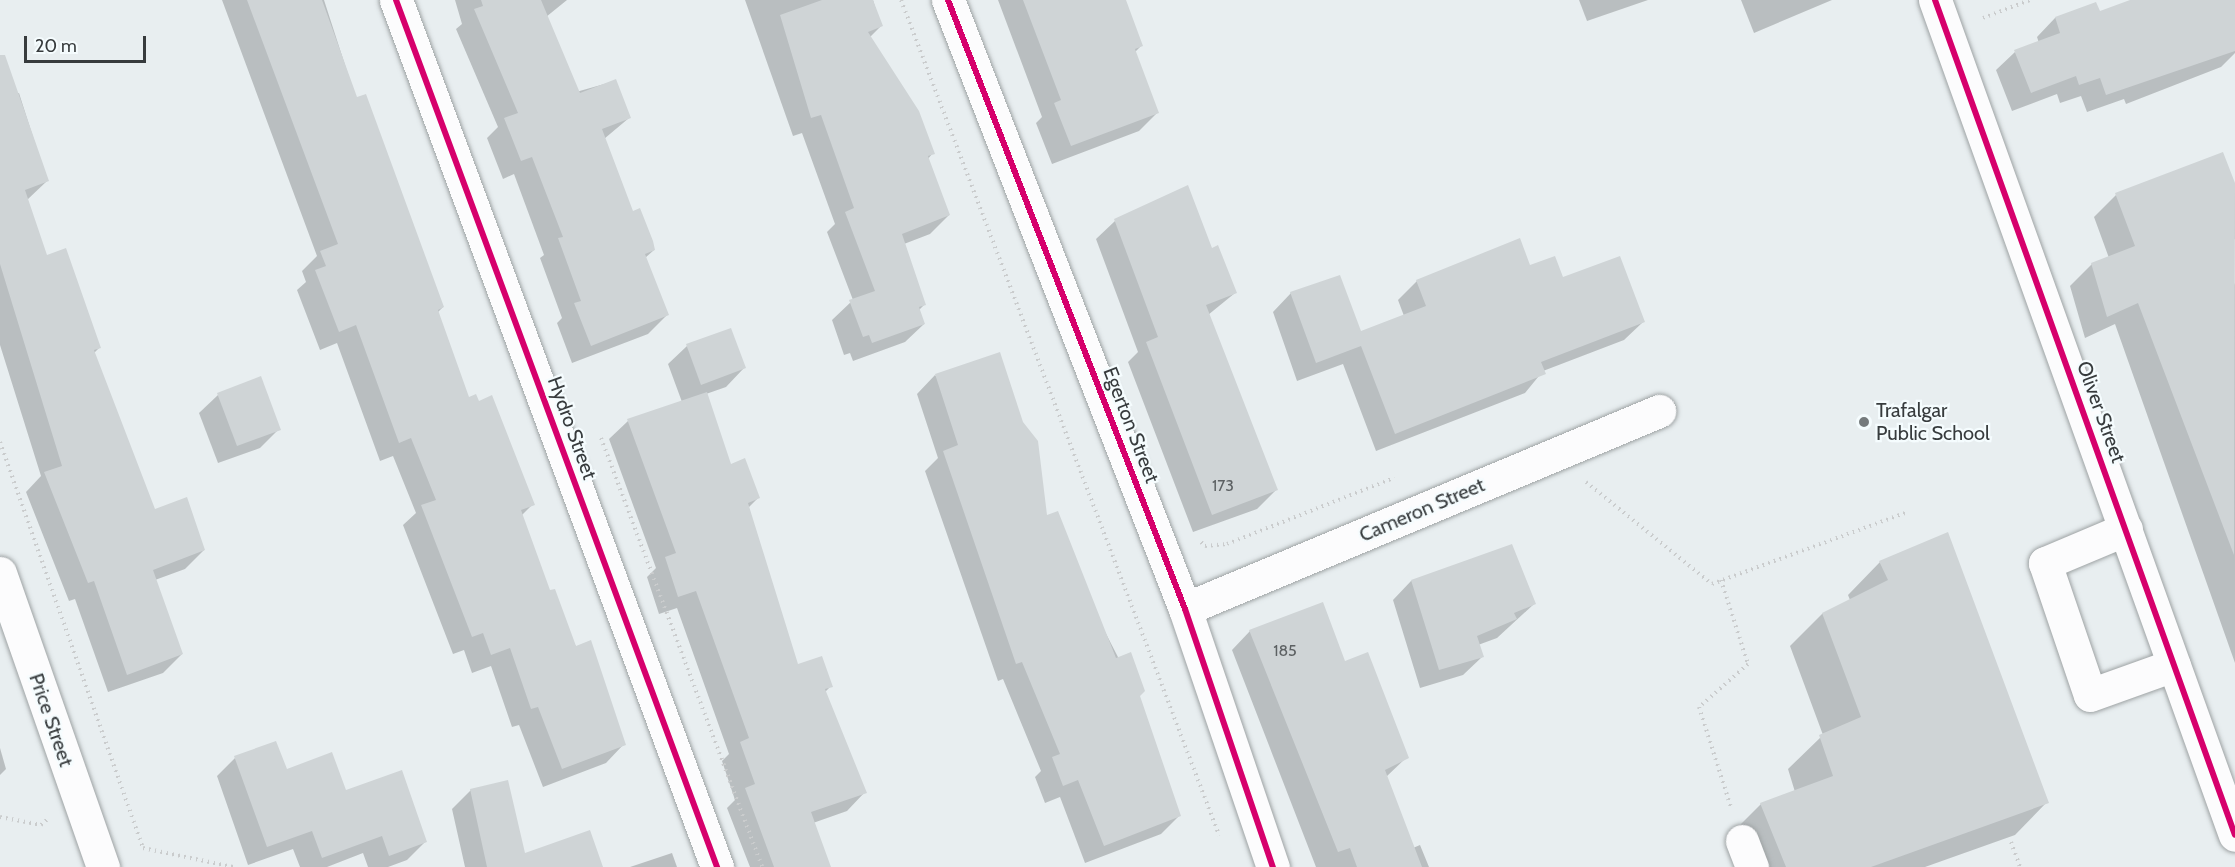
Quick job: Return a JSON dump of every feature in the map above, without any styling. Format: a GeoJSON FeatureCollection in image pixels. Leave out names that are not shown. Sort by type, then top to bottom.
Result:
{"type":"FeatureCollection","features":[{"type":"Feature","properties":{"kind":"street","name":"Hydro Street"},"geometry":{"type":"LineString","coordinates":[[396,0],[717,867]]}},
{"type":"Feature","properties":{"kind":"street","name":"Egerton Street"},"geometry":{"type":"LineString","coordinates":[[948,0],[1185,609],[1272,867]]}},
{"type":"Feature","properties":{"kind":"street","name":"Oliver Street"},"geometry":{"type":"LineString","coordinates":[[1935,0],[2235,835]]}},
{"type":"Feature","properties":{"kind":"street","name":"Cameron Street"},"geometry":{"type":"LineString","coordinates":[[1185,609],[1659,411]]}},
{"type":"Feature","properties":{"kind":"street"},"geometry":{"type":"LineString","coordinates":[[2126,529],[2045,563],[2090,695],[2174,665]]}},
{"type":"Feature","properties":{"kind":"street","name":"Price Street"},"geometry":{"type":"LineString","coordinates":[[0,573],[103,867]]}},
{"type":"Feature","properties":{"kind":"path"},"geometry":{"type":"LineString","coordinates":[[901,0],[1223,845]]}},
{"type":"Feature","properties":{"kind":"path"},"geometry":{"type":"LineString","coordinates":[[1983,18],[2030,0]]}},
{"type":"Feature","properties":{"kind":"path"},"geometry":{"type":"LineString","coordinates":[[0,442],[125,783],[143,848],[233,867]]}},
{"type":"Feature","properties":{"kind":"path"},"geometry":{"type":"LineString","coordinates":[[1553,455],[1712,584],[1905,513]]}},
{"type":"Feature","properties":{"kind":"path"},"geometry":{"type":"LineString","coordinates":[[1197,538],[1205,546],[1227,544],[1401,475]]}},
{"type":"Feature","properties":{"kind":"path"},"geometry":{"type":"LineString","coordinates":[[1722,580],[1748,664],[1699,707],[1747,854]]}},
{"type":"Feature","properties":{"kind":"path"},"geometry":{"type":"LineString","coordinates":[[2011,842],[2019,867]]}},
{"type":"Feature","properties":{"kind":"building"},"geometry":{"type":"Polygon","coordinates":[[[247,0],[322,0],[357,97],[366,94],[444,307],[438,310],[469,397],[476,394],[479,401],[492,395],[535,505],[521,510],[550,590],[555,589],[576,646],[591,640],[626,745],[562,769],[538,707],[531,709],[510,648],[491,655],[483,633],[472,637],[421,505],[436,500],[411,438],[399,443],[356,325],[339,332],[315,270],[326,266],[320,251],[338,244],[247,0]]]}},
{"type":"Feature","properties":{"kind":"building"},"geometry":{"type":"Polygon","coordinates":[[[481,0],[541,0],[580,93],[616,79],[631,118],[602,129],[633,211],[640,208],[653,241],[655,250],[645,254],[669,315],[591,346],[574,303],[581,301],[558,238],[563,237],[532,157],[521,161],[504,118],[518,113],[474,9],[483,6],[481,0]]]}},
{"type":"Feature","properties":{"kind":"building"},"geometry":{"type":"Polygon","coordinates":[[[822,0],[873,0],[883,26],[868,32],[919,111],[935,154],[928,156],[950,215],[902,234],[926,305],[919,307],[925,324],[872,343],[869,335],[863,337],[849,300],[875,291],[845,212],[854,208],[821,115],[811,118],[780,15],[822,0]]]}},
{"type":"Feature","properties":{"kind":"building"},"geometry":{"type":"Polygon","coordinates":[[[1023,0],[1126,0],[1143,46],[1135,49],[1159,113],[1071,146],[1054,103],[1061,100],[1023,0]]]}},
{"type":"Feature","properties":{"kind":"building"},"geometry":{"type":"Polygon","coordinates":[[[2130,0],[2235,0],[2235,51],[2106,95],[2100,78],[2079,85],[2076,76],[2031,93],[2014,50],[2060,33],[2055,17],[2096,2],[2100,11],[2130,0]]]}},
{"type":"Feature","properties":{"kind":"building"},"geometry":{"type":"Polygon","coordinates":[[[0,55],[5,55],[49,181],[25,190],[47,255],[66,248],[101,348],[94,350],[155,509],[187,497],[205,550],[153,570],[183,654],[127,675],[94,581],[88,583],[44,472],[62,466],[0,264],[0,55]]]}},
{"type":"Feature","properties":{"kind":"building"},"geometry":{"type":"Polygon","coordinates":[[[2223,152],[2235,183],[2234,555],[2138,303],[2107,317],[2091,263],[2135,246],[2115,193],[2223,152]]]}},
{"type":"Feature","properties":{"kind":"building"},"geometry":{"type":"Polygon","coordinates":[[[1188,185],[1212,248],[1218,245],[1237,293],[1206,305],[1278,490],[1212,515],[1146,342],[1158,337],[1114,219],[1188,185]]]}},
{"type":"Feature","properties":{"kind":"building"},"geometry":{"type":"Polygon","coordinates":[[[1520,238],[1530,265],[1555,256],[1563,277],[1620,256],[1645,322],[1541,362],[1546,374],[1395,434],[1361,346],[1316,363],[1290,292],[1340,275],[1361,331],[1426,306],[1416,280],[1520,238]]]}},
{"type":"Feature","properties":{"kind":"building"},"geometry":{"type":"Polygon","coordinates":[[[731,328],[746,368],[701,385],[686,344],[731,328]]]}},
{"type":"Feature","properties":{"kind":"building"},"geometry":{"type":"Polygon","coordinates":[[[1000,352],[1023,422],[1038,441],[1047,515],[1058,511],[1116,658],[1131,652],[1145,691],[1140,696],[1181,816],[1104,846],[1078,780],[1063,786],[1052,757],[1060,754],[1022,662],[1016,664],[943,451],[958,445],[935,374],[1000,352]]]}},
{"type":"Feature","properties":{"kind":"building"},"geometry":{"type":"Polygon","coordinates":[[[261,376],[281,430],[237,446],[217,393],[261,376]]]}},
{"type":"Feature","properties":{"kind":"building"},"geometry":{"type":"Polygon","coordinates":[[[707,392],[731,464],[745,458],[760,498],[748,503],[798,664],[822,656],[833,687],[825,689],[867,793],[811,812],[831,867],[774,867],[745,788],[755,784],[740,742],[749,738],[696,591],[678,597],[665,557],[676,553],[627,419],[707,392]]]}},
{"type":"Feature","properties":{"kind":"building"},"geometry":{"type":"Polygon","coordinates":[[[1948,532],[2049,803],[1871,867],[1786,867],[1760,803],[1833,776],[1819,735],[1861,717],[1822,613],[1888,580],[1879,561],[1948,532]]]}},
{"type":"Feature","properties":{"kind":"building"},"geometry":{"type":"Polygon","coordinates":[[[1512,544],[1536,604],[1514,613],[1517,619],[1477,636],[1484,657],[1439,670],[1411,580],[1512,544]]]}},
{"type":"Feature","properties":{"kind":"building"},"geometry":{"type":"Polygon","coordinates":[[[1323,602],[1345,661],[1368,652],[1409,758],[1385,770],[1422,867],[1357,867],[1350,848],[1338,852],[1249,630],[1323,602]]]}},
{"type":"Feature","properties":{"kind":"building"},"geometry":{"type":"Polygon","coordinates":[[[276,741],[287,769],[332,752],[346,790],[402,770],[427,842],[389,856],[382,836],[322,858],[312,831],[267,847],[234,756],[276,741]]]}},
{"type":"Feature","properties":{"kind":"building"},"geometry":{"type":"Polygon","coordinates":[[[508,780],[525,853],[590,830],[603,867],[487,867],[470,789],[508,780]]]}},
{"type":"Feature","properties":{"kind":"cycle path"},"geometry":{"type":"LineString","coordinates":[[396,0],[717,867]]}},
{"type":"Feature","properties":{"kind":"cycle path"},"geometry":{"type":"LineString","coordinates":[[948,0],[1185,609],[1273,867]]}},
{"type":"Feature","properties":{"kind":"cycle path"},"geometry":{"type":"LineString","coordinates":[[1935,0],[2235,835]]}},
{"type":"Feature","properties":{"kind":"place","name":"Trafalgar Public School"},"geometry":{"type":"Point","coordinates":[1864,422]}}]}
